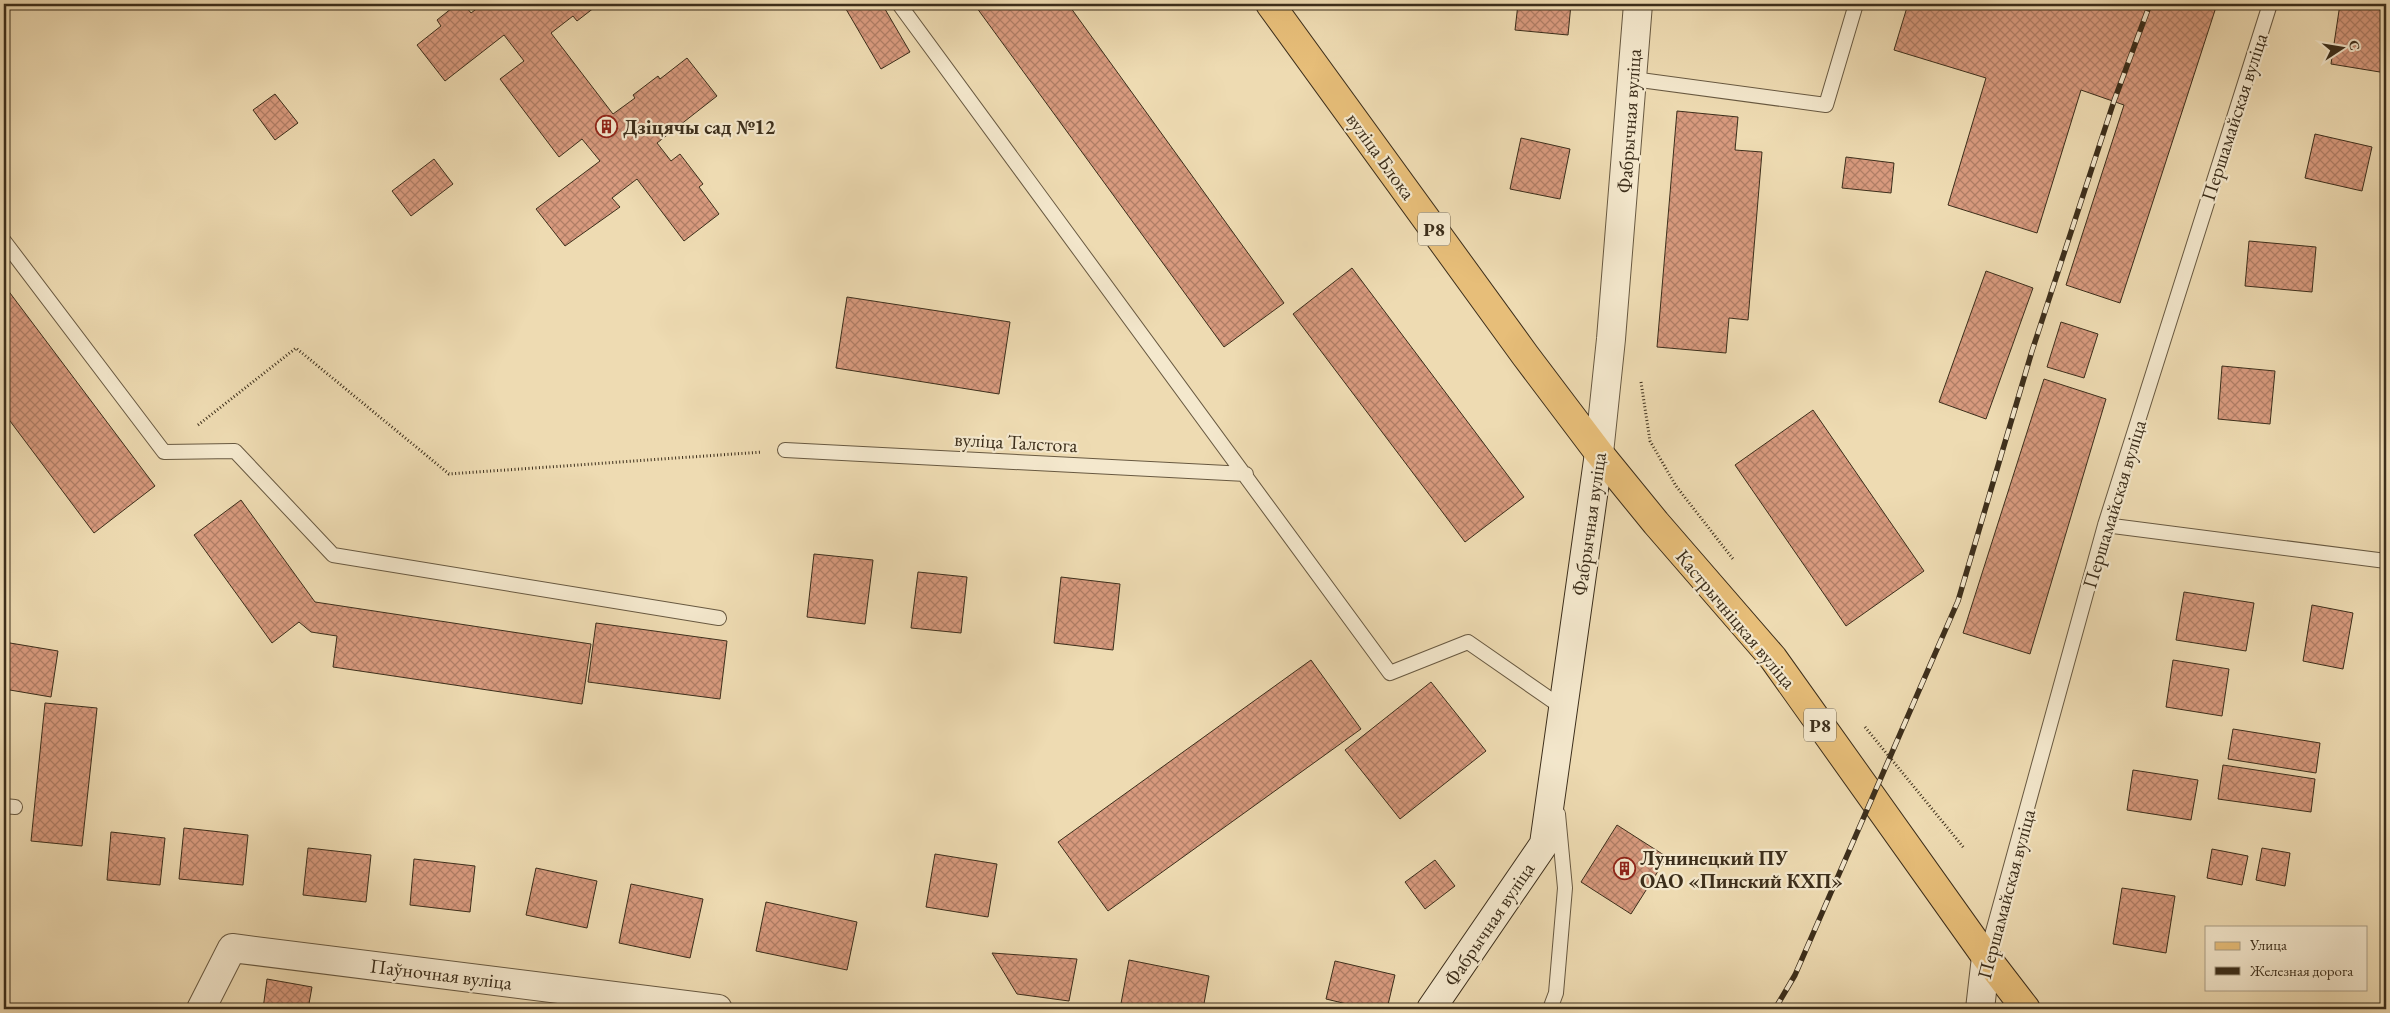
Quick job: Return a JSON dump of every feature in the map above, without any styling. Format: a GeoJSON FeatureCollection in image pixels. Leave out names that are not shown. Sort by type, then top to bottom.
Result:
{"type":"FeatureCollection","features":[{"type":"Feature","properties":{"kind":"main road","name":"вуліца Блока"},"geometry":{"type":"LineString","coordinates":[[1270,4],[1525,355],[1599,453]]}},
{"type":"Feature","properties":{"kind":"main road","name":"Кастрычніцкая вуліца"},"geometry":{"type":"LineString","coordinates":[[1599,453],[1656,523],[1773,658],[1986,957],[2026,1009]]}},
{"type":"Feature","properties":{"kind":"street","name":"Фабрычная вуліца"},"geometry":{"type":"LineString","coordinates":[[1432,1009],[1544,844],[1599,453],[1612,329],[1638,4]]}},
{"type":"Feature","properties":{"kind":"street","name":"Паўночная вуліца"},"geometry":{"type":"LineString","coordinates":[[201,1009],[232,948],[718,1009]]}},
{"type":"Feature","properties":{"kind":"street","name":"Першамайская вуліца"},"geometry":{"type":"LineString","coordinates":[[1980,1009],[1986,957]]}},
{"type":"Feature","properties":{"kind":"lane"},"geometry":{"type":"LineString","coordinates":[[899,4],[1246,474],[1390,673],[1468,642],[1563,708]]}},
{"type":"Feature","properties":{"kind":"lane"},"geometry":{"type":"LineString","coordinates":[[1633,79],[1826,105],[1856,4]]}},
{"type":"Feature","properties":{"kind":"lane","name":"Першамайская вуліца"},"geometry":{"type":"LineString","coordinates":[[1986,957],[2105,525],[2270,4]]}},
{"type":"Feature","properties":{"kind":"lane"},"geometry":{"type":"LineString","coordinates":[[4,241],[164,452],[235,451],[333,555],[719,618]]}},
{"type":"Feature","properties":{"kind":"lane","name":"вуліца Талстога"},"geometry":{"type":"LineString","coordinates":[[785,450],[1246,474]]}},
{"type":"Feature","properties":{"kind":"lane"},"geometry":{"type":"LineString","coordinates":[[2105,525],[2386,561]]}},
{"type":"Feature","properties":{"kind":"lane"},"geometry":{"type":"LineString","coordinates":[[1550,1009],[1556,993],[1565,888],[1554,774]]}},
{"type":"Feature","properties":{"kind":"path"},"geometry":{"type":"LineString","coordinates":[[164,452],[296,348],[449,474],[785,450]]}},
{"type":"Feature","properties":{"kind":"path"},"geometry":{"type":"LineString","coordinates":[[1640,374],[1650,441],[1676,486],[1737,564]]}},
{"type":"Feature","properties":{"kind":"path"},"geometry":{"type":"LineString","coordinates":[[1859,720],[1964,848]]}},
{"type":"Feature","properties":{"kind":"building","name":"Дзіцячы сад №12"},"geometry":{"type":"Polygon","coordinates":[[[457,4],[464,4],[471,13],[483,4],[599,4],[577,21],[573,16],[551,33],[613,114],[635,98],[633,95],[658,76],[660,79],[687,58],[717,96],[657,143],[671,161],[680,154],[703,184],[699,187],[719,214],[684,241],[637,179],[612,198],[620,207],[565,246],[536,209],[600,161],[582,139],[559,157],[500,79],[524,61],[504,35],[445,81],[417,45],[441,26],[437,20],[457,4]]]}},
{"type":"Feature","properties":{"kind":"building"},"geometry":{"type":"Polygon","coordinates":[[[843,4],[882,4],[910,52],[881,69],[843,4]]]}},
{"type":"Feature","properties":{"kind":"building"},"geometry":{"type":"Polygon","coordinates":[[[974,4],[1068,4],[1284,303],[1224,347],[974,4]]]}},
{"type":"Feature","properties":{"kind":"building"},"geometry":{"type":"Polygon","coordinates":[[[1518,4],[1571,4],[1568,35],[1515,30],[1518,4]]]}},
{"type":"Feature","properties":{"kind":"building"},"geometry":{"type":"Polygon","coordinates":[[[1908,4],[2217,4],[2120,303],[2066,285],[2124,105],[2081,90],[2037,233],[1948,205],[1986,78],[1894,50],[1908,4]]]}},
{"type":"Feature","properties":{"kind":"building"},"geometry":{"type":"Polygon","coordinates":[[[2340,4],[2386,4],[2386,73],[2331,64],[2340,4]]]}},
{"type":"Feature","properties":{"kind":"building"},"geometry":{"type":"Polygon","coordinates":[[[275,94],[298,123],[275,140],[253,110],[275,94]]]}},
{"type":"Feature","properties":{"kind":"building"},"geometry":{"type":"Polygon","coordinates":[[[1677,111],[1738,117],[1735,150],[1762,152],[1748,320],[1729,318],[1726,353],[1657,347],[1677,111]]]}},
{"type":"Feature","properties":{"kind":"building"},"geometry":{"type":"Polygon","coordinates":[[[2315,134],[2372,147],[2362,191],[2305,178],[2315,134]]]}},
{"type":"Feature","properties":{"kind":"building"},"geometry":{"type":"Polygon","coordinates":[[[1521,138],[1570,149],[1560,199],[1510,189],[1521,138]]]}},
{"type":"Feature","properties":{"kind":"building"},"geometry":{"type":"Polygon","coordinates":[[[1846,157],[1894,163],[1891,193],[1842,188],[1846,157]]]}},
{"type":"Feature","properties":{"kind":"building"},"geometry":{"type":"Polygon","coordinates":[[[434,159],[453,184],[411,216],[392,191],[434,159]]]}},
{"type":"Feature","properties":{"kind":"building"},"geometry":{"type":"Polygon","coordinates":[[[2249,241],[2316,247],[2312,292],[2245,286],[2249,241]]]}},
{"type":"Feature","properties":{"kind":"building"},"geometry":{"type":"Polygon","coordinates":[[[1352,268],[1524,497],[1465,542],[1293,314],[1352,268]]]}},
{"type":"Feature","properties":{"kind":"building"},"geometry":{"type":"Polygon","coordinates":[[[1986,271],[2033,288],[1986,419],[1939,402],[1986,271]]]}},
{"type":"Feature","properties":{"kind":"building"},"geometry":{"type":"Polygon","coordinates":[[[4,285],[155,486],[94,533],[4,413],[4,285]]]}},
{"type":"Feature","properties":{"kind":"building"},"geometry":{"type":"Polygon","coordinates":[[[847,297],[1010,322],[999,394],[836,368],[847,297]]]}},
{"type":"Feature","properties":{"kind":"building"},"geometry":{"type":"Polygon","coordinates":[[[2061,322],[2098,334],[2084,378],[2047,367],[2061,322]]]}},
{"type":"Feature","properties":{"kind":"building"},"geometry":{"type":"Polygon","coordinates":[[[2222,366],[2275,371],[2270,424],[2218,419],[2222,366]]]}},
{"type":"Feature","properties":{"kind":"building"},"geometry":{"type":"Polygon","coordinates":[[[2044,379],[2106,399],[2030,654],[1963,633],[2044,379]]]}},
{"type":"Feature","properties":{"kind":"building"},"geometry":{"type":"Polygon","coordinates":[[[1813,410],[1924,571],[1846,626],[1735,465],[1813,410]]]}},
{"type":"Feature","properties":{"kind":"building"},"geometry":{"type":"Polygon","coordinates":[[[241,500],[315,602],[591,644],[582,704],[333,667],[337,636],[311,632],[299,622],[272,643],[194,535],[241,500]]]}},
{"type":"Feature","properties":{"kind":"building"},"geometry":{"type":"Polygon","coordinates":[[[814,554],[873,560],[865,624],[807,617],[814,554]]]}},
{"type":"Feature","properties":{"kind":"building"},"geometry":{"type":"Polygon","coordinates":[[[918,572],[967,577],[961,633],[911,628],[918,572]]]}},
{"type":"Feature","properties":{"kind":"building"},"geometry":{"type":"Polygon","coordinates":[[[1061,577],[1120,584],[1113,650],[1054,643],[1061,577]]]}},
{"type":"Feature","properties":{"kind":"building"},"geometry":{"type":"Polygon","coordinates":[[[2184,592],[2254,603],[2246,651],[2176,640],[2184,592]]]}},
{"type":"Feature","properties":{"kind":"building"},"geometry":{"type":"Polygon","coordinates":[[[2312,605],[2353,613],[2343,669],[2303,661],[2312,605]]]}},
{"type":"Feature","properties":{"kind":"building"},"geometry":{"type":"Polygon","coordinates":[[[596,623],[727,641],[720,699],[588,682],[596,623]]]}},
{"type":"Feature","properties":{"kind":"building"},"geometry":{"type":"Polygon","coordinates":[[[4,642],[58,651],[51,697],[4,689],[4,642]]]}},
{"type":"Feature","properties":{"kind":"building"},"geometry":{"type":"Polygon","coordinates":[[[1311,660],[1361,729],[1108,911],[1058,842],[1311,660]]]}},
{"type":"Feature","properties":{"kind":"building"},"geometry":{"type":"Polygon","coordinates":[[[2173,660],[2229,669],[2222,716],[2166,707],[2173,660]]]}},
{"type":"Feature","properties":{"kind":"building"},"geometry":{"type":"Polygon","coordinates":[[[1431,682],[1486,751],[1400,819],[1345,750],[1431,682]]]}},
{"type":"Feature","properties":{"kind":"building"},"geometry":{"type":"Polygon","coordinates":[[[45,703],[97,708],[82,846],[31,841],[45,703]]]}},
{"type":"Feature","properties":{"kind":"building"},"geometry":{"type":"Polygon","coordinates":[[[2233,729],[2320,743],[2316,773],[2228,759],[2233,729]]]}},
{"type":"Feature","properties":{"kind":"building"},"geometry":{"type":"Polygon","coordinates":[[[2223,765],[2315,779],[2311,812],[2218,799],[2223,765]]]}},
{"type":"Feature","properties":{"kind":"building"},"geometry":{"type":"Polygon","coordinates":[[[2133,770],[2198,780],[2191,820],[2127,810],[2133,770]]]}},
{"type":"Feature","properties":{"kind":"building","name":"Лунинецкий ПУ ОАО «Пинский КХП»"},"geometry":{"type":"Polygon","coordinates":[[[1617,825],[1667,857],[1631,914],[1581,882],[1617,825]]]}},
{"type":"Feature","properties":{"kind":"building"},"geometry":{"type":"Polygon","coordinates":[[[184,828],[248,835],[243,885],[179,879],[184,828]]]}},
{"type":"Feature","properties":{"kind":"building"},"geometry":{"type":"Polygon","coordinates":[[[111,832],[165,838],[160,885],[107,880],[111,832]]]}},
{"type":"Feature","properties":{"kind":"building"},"geometry":{"type":"Polygon","coordinates":[[[308,848],[371,855],[366,902],[303,895],[308,848]]]}},
{"type":"Feature","properties":{"kind":"building"},"geometry":{"type":"Polygon","coordinates":[[[2262,848],[2290,853],[2285,886],[2256,880],[2262,848]]]}},
{"type":"Feature","properties":{"kind":"building"},"geometry":{"type":"Polygon","coordinates":[[[2212,849],[2248,856],[2242,885],[2207,878],[2212,849]]]}},
{"type":"Feature","properties":{"kind":"building"},"geometry":{"type":"Polygon","coordinates":[[[935,854],[997,864],[988,917],[926,907],[935,854]]]}},
{"type":"Feature","properties":{"kind":"building"},"geometry":{"type":"Polygon","coordinates":[[[414,859],[475,866],[470,912],[410,905],[414,859]]]}},
{"type":"Feature","properties":{"kind":"building"},"geometry":{"type":"Polygon","coordinates":[[[1435,860],[1455,886],[1425,909],[1405,882],[1435,860]]]}},
{"type":"Feature","properties":{"kind":"building"},"geometry":{"type":"Polygon","coordinates":[[[536,868],[597,881],[587,928],[526,915],[536,868]]]}},
{"type":"Feature","properties":{"kind":"building"},"geometry":{"type":"Polygon","coordinates":[[[631,884],[703,899],[690,958],[619,943],[631,884]]]}},
{"type":"Feature","properties":{"kind":"building"},"geometry":{"type":"Polygon","coordinates":[[[2122,888],[2175,896],[2166,953],[2113,944],[2122,888]]]}},
{"type":"Feature","properties":{"kind":"building"},"geometry":{"type":"Polygon","coordinates":[[[766,902],[857,922],[847,970],[756,951],[766,902]]]}},
{"type":"Feature","properties":{"kind":"building"},"geometry":{"type":"Polygon","coordinates":[[[992,953],[1077,959],[1069,1001],[1017,994],[992,953]]]}},
{"type":"Feature","properties":{"kind":"building"},"geometry":{"type":"Polygon","coordinates":[[[1129,960],[1209,976],[1203,1009],[1120,1009],[1129,960]]]}},
{"type":"Feature","properties":{"kind":"building"},"geometry":{"type":"Polygon","coordinates":[[[1335,961],[1395,975],[1387,1009],[1368,1009],[1326,999],[1335,961]]]}},
{"type":"Feature","properties":{"kind":"building"},"geometry":{"type":"Polygon","coordinates":[[[267,979],[312,987],[308,1009],[263,1009],[267,979]]]}},
{"type":"Feature","properties":{"kind":"railway"},"geometry":{"type":"LineString","coordinates":[[1775,1009],[1795,975],[1958,601],[2032,351],[2114,101],[2150,4]]}},
{"type":"Feature","properties":{"kind":"place","name":"Дзіцячы сад №12"},"geometry":{"type":"Point","coordinates":[607,127]}},
{"type":"Feature","properties":{"kind":"place","name":"Лунинецкий ПУ ОАО «Пинский КХП»"},"geometry":{"type":"Point","coordinates":[1624,869]}}]}
